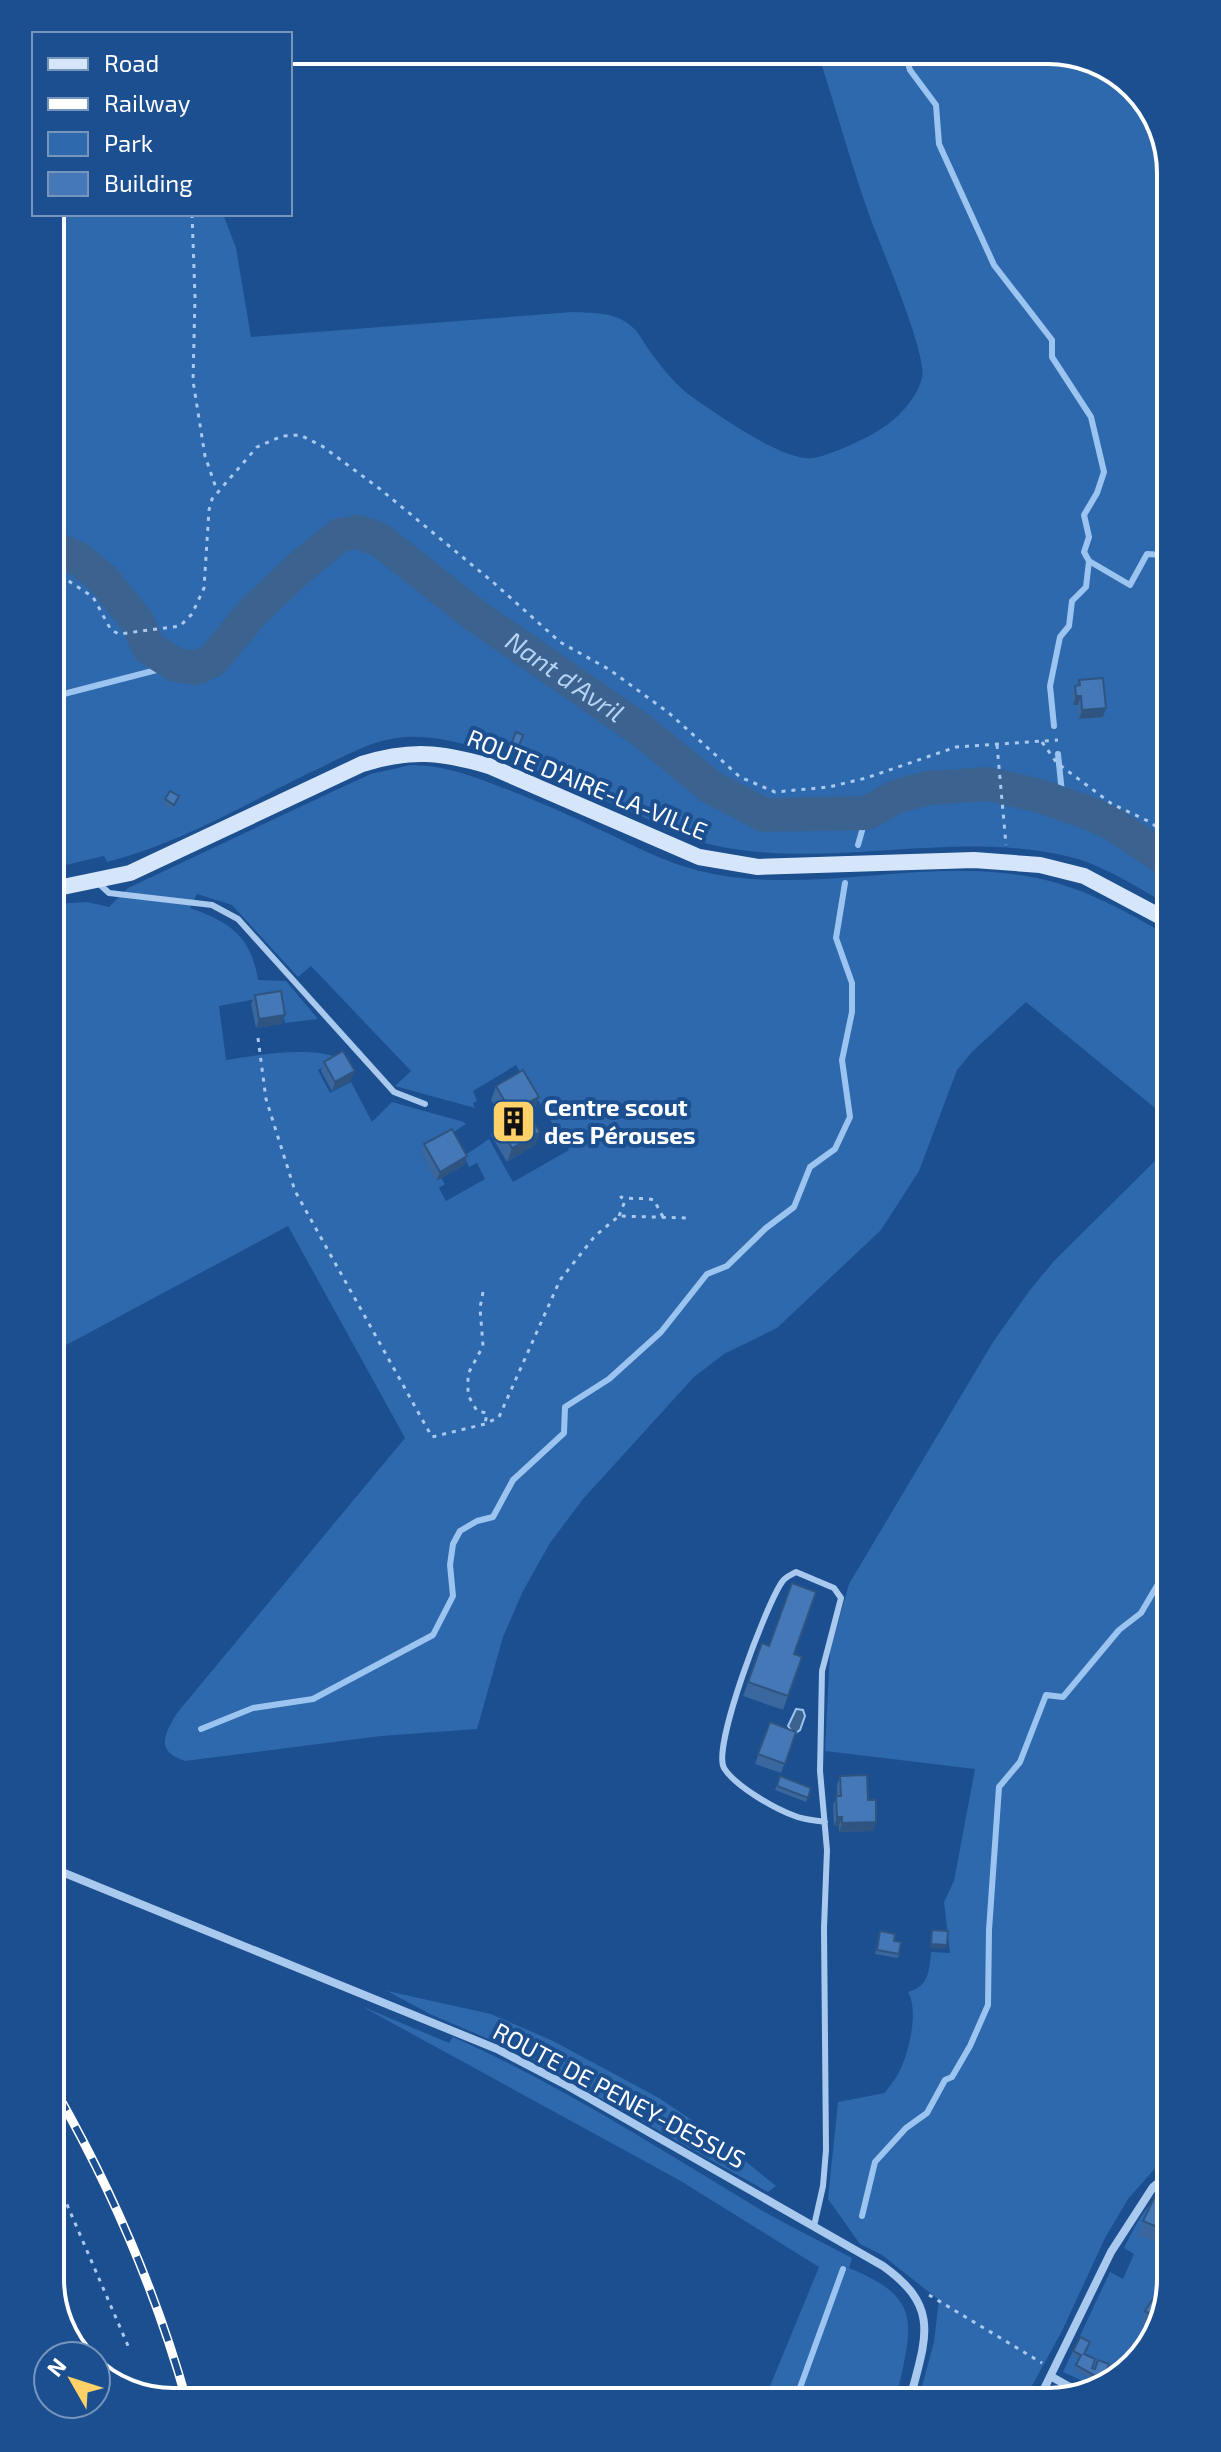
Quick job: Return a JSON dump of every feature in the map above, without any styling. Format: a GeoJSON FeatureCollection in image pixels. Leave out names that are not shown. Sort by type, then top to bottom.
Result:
{"type":"FeatureCollection","features":[{"type":"Feature","properties":{"kind":"street","name":"ROUTE D'AIRE-LA-VILLE"},"geometry":{"type":"LineString","coordinates":[[64,887],[130,873],[362,764],[395,755],[425,752],[489,766],[699,857],[758,867],[974,860],[1040,865],[1084,876],[1157,915]]}},
{"type":"Feature","properties":{"kind":"street","name":"ROUTE DE PENEY-DESSUS"},"geometry":{"type":"LineString","coordinates":[[64,1873],[497,2049],[568,2086],[883,2266],[915,2294],[923,2314],[924,2339],[913,2388]]}},
{"type":"Feature","properties":{"kind":"street"},"geometry":{"type":"LineString","coordinates":[[1045,2388],[1111,2252],[1157,2184]]}},
{"type":"Feature","properties":{"kind":"street"},"geometry":{"type":"LineString","coordinates":[[1052,2377],[1068,2386]]}},
{"type":"Feature","properties":{"kind":"lane"},"geometry":{"type":"LineString","coordinates":[[97,882],[109,893],[197,901],[226,910],[238,919],[394,1092],[425,1104]]}},
{"type":"Feature","properties":{"kind":"lane"},"geometry":{"type":"LineString","coordinates":[[814,2226],[823,2186],[826,2150],[824,1928],[827,1850],[825,1822],[820,1771],[822,1671],[841,1598],[834,1588],[796,1572],[784,1579],[765,1615],[723,1743],[722,1762],[731,1775],[776,1807],[796,1817],[825,1822]]}},
{"type":"Feature","properties":{"kind":"path"},"geometry":{"type":"LineString","coordinates":[[192,216],[195,297],[193,381],[205,456],[217,491]]}},
{"type":"Feature","properties":{"kind":"path"},"geometry":{"type":"LineString","coordinates":[[64,578],[93,597],[111,630],[119,634],[180,626],[192,614],[204,588],[209,510],[217,491],[257,447],[282,436],[300,435],[322,446],[380,489],[560,642],[610,670],[669,713],[740,777],[775,792],[829,787],[866,778],[956,747],[1058,740]]}},
{"type":"Feature","properties":{"kind":"path"},"geometry":{"type":"LineString","coordinates":[[1042,742],[1057,763],[1112,804],[1157,827]]}},
{"type":"Feature","properties":{"kind":"path"},"geometry":{"type":"LineString","coordinates":[[997,745],[1006,834]]}},
{"type":"Feature","properties":{"kind":"path"},"geometry":{"type":"LineString","coordinates":[[258,1038],[266,1099],[295,1191],[432,1437],[485,1424],[499,1417],[560,1280],[595,1236],[619,1216],[625,1201],[621,1197],[628,1199],[637,1196],[654,1200],[664,1217]]}},
{"type":"Feature","properties":{"kind":"path"},"geometry":{"type":"LineString","coordinates":[[619,1216],[686,1218]]}},
{"type":"Feature","properties":{"kind":"path"},"geometry":{"type":"LineString","coordinates":[[483,1292],[480,1308],[483,1346],[468,1374],[468,1395],[477,1411],[487,1413],[485,1424]]}},
{"type":"Feature","properties":{"kind":"path"},"geometry":{"type":"LineString","coordinates":[[64,2198],[129,2348]]}},
{"type":"Feature","properties":{"kind":"path"},"geometry":{"type":"LineString","coordinates":[[925,2293],[1048,2367],[1052,2377]]}},
{"type":"Feature","properties":{"kind":"green space"},"geometry":{"type":"Polygon","coordinates":[[[822,66],[1069,66],[1090,72],[1114,87],[1134,107],[1149,131],[1157,173],[1157,898],[1092,864],[1066,856],[1020,849],[975,846],[791,854],[745,851],[700,842],[509,759],[464,744],[419,737],[385,740],[363,748],[159,845],[107,862],[104,856],[64,865],[64,216],[224,216],[236,248],[251,337],[573,312],[611,316],[634,328],[670,377],[695,399],[770,446],[786,453],[813,458],[843,448],[888,424],[912,399],[922,378],[911,324],[870,217],[822,66]]]}},
{"type":"Feature","properties":{"kind":"green space"},"geometry":{"type":"Polygon","coordinates":[[[411,765],[463,774],[507,789],[663,859],[700,871],[740,878],[781,880],[985,871],[1045,880],[1098,899],[1157,930],[1157,1110],[1026,1002],[957,1070],[919,1171],[881,1230],[777,1328],[724,1354],[694,1377],[583,1499],[550,1543],[523,1591],[503,1637],[477,1729],[381,1736],[185,1761],[169,1752],[165,1742],[177,1713],[405,1438],[288,1226],[64,1346],[64,903],[87,902],[109,907],[128,888],[371,774],[411,765]],[[197,894],[190,908],[217,919],[236,933],[250,952],[258,980],[286,981],[318,1019],[285,1023],[278,995],[219,1006],[226,1060],[283,1053],[327,1054],[339,1058],[318,1070],[330,1093],[351,1082],[372,1122],[392,1102],[464,1122],[466,1124],[421,1153],[436,1180],[441,1178],[445,1184],[439,1188],[446,1201],[485,1179],[477,1163],[469,1167],[464,1156],[489,1139],[513,1182],[569,1150],[516,1065],[473,1091],[477,1101],[473,1103],[475,1108],[395,1086],[411,1071],[311,966],[298,977],[232,905],[197,894]]]}},
{"type":"Feature","properties":{"kind":"green space"},"geometry":{"type":"Polygon","coordinates":[[[1157,1159],[1157,2166],[1128,2199],[1105,2238],[1062,2331],[1031,2388],[922,2388],[934,2342],[939,2300],[882,2255],[860,2244],[828,2199],[838,2102],[885,2093],[899,2072],[909,2043],[913,2010],[908,1992],[924,1982],[931,1952],[950,1953],[944,1902],[954,1881],[975,1769],[825,1751],[830,1651],[849,1584],[993,1342],[1054,1261],[1157,1159]]]}},
{"type":"Feature","properties":{"kind":"green space"},"geometry":{"type":"Polygon","coordinates":[[[387,1991],[491,2014],[553,2041],[659,2098],[708,2131],[776,2186],[768,2192],[515,2050],[432,2015],[387,1991]]]}},
{"type":"Feature","properties":{"kind":"green space"},"geometry":{"type":"Polygon","coordinates":[[[361,2006],[449,2043],[453,2037],[531,2075],[756,2207],[852,2258],[849,2268],[890,2291],[907,2316],[906,2350],[898,2388],[769,2388],[819,2267],[679,2180],[361,2006]]]}},
{"type":"Feature","properties":{"kind":"green space"},"geometry":{"type":"Polygon","coordinates":[[[1157,2197],[1157,2225],[1138,2234],[1157,2242],[1155,2300],[1141,2325],[1146,2327],[1120,2361],[1084,2382],[1063,2372],[1110,2272],[1123,2279],[1134,2254],[1124,2248],[1138,2221],[1157,2197]]]}},
{"type":"Feature","properties":{"kind":"shaded area"},"geometry":{"type":"Polygon","coordinates":[[[796,1709],[803,1710],[805,1716],[800,1730],[794,1734],[788,1726],[796,1709]]]}},
{"type":"Feature","properties":{"kind":"building"},"geometry":{"type":"Polygon","coordinates":[[[1103,678],[1106,708],[1082,710],[1081,696],[1076,696],[1075,686],[1080,685],[1079,680],[1103,678]]]}},
{"type":"Feature","properties":{"kind":"building"},"geometry":{"type":"Polygon","coordinates":[[[516,732],[523,735],[518,748],[511,745],[516,732]]]}},
{"type":"Feature","properties":{"kind":"building"},"geometry":{"type":"Polygon","coordinates":[[[170,791],[179,796],[174,805],[165,799],[170,791]]]}},
{"type":"Feature","properties":{"kind":"building"},"geometry":{"type":"Polygon","coordinates":[[[281,991],[285,1015],[259,1019],[255,995],[281,991]]]}},
{"type":"Feature","properties":{"kind":"building"},"geometry":{"type":"Polygon","coordinates":[[[343,1051],[355,1071],[335,1082],[324,1062],[343,1051]]]}},
{"type":"Feature","properties":{"kind":"building"},"geometry":{"type":"Polygon","coordinates":[[[523,1070],[539,1097],[524,1105],[540,1132],[512,1148],[496,1121],[511,1112],[496,1086],[523,1070]]]}},
{"type":"Feature","properties":{"kind":"building"},"geometry":{"type":"Polygon","coordinates":[[[452,1129],[467,1156],[440,1172],[424,1144],[452,1129]]]}},
{"type":"Feature","properties":{"kind":"building"},"geometry":{"type":"Polygon","coordinates":[[[792,1583],[816,1592],[794,1654],[802,1657],[788,1696],[748,1682],[762,1643],[769,1646],[792,1583]]]}},
{"type":"Feature","properties":{"kind":"building"},"geometry":{"type":"Polygon","coordinates":[[[770,1722],[796,1732],[785,1764],[758,1754],[770,1722]]]}},
{"type":"Feature","properties":{"kind":"building"},"geometry":{"type":"Polygon","coordinates":[[[867,1775],[868,1800],[876,1800],[876,1822],[842,1823],[842,1817],[837,1817],[836,1796],[841,1796],[840,1776],[867,1775]]]}},
{"type":"Feature","properties":{"kind":"building"},"geometry":{"type":"Polygon","coordinates":[[[780,1776],[811,1788],[808,1798],[777,1786],[780,1776]]]}},
{"type":"Feature","properties":{"kind":"building"},"geometry":{"type":"Polygon","coordinates":[[[932,1930],[948,1931],[947,1945],[931,1944],[932,1930]]]}},
{"type":"Feature","properties":{"kind":"building"},"geometry":{"type":"Polygon","coordinates":[[[880,1931],[895,1934],[894,1941],[901,1942],[899,1954],[877,1950],[880,1931]]]}},
{"type":"Feature","properties":{"kind":"building"},"geometry":{"type":"Polygon","coordinates":[[[1155,2196],[1157,2197],[1157,2227],[1143,2221],[1155,2196]]]}},
{"type":"Feature","properties":{"kind":"building"},"geometry":{"type":"Polygon","coordinates":[[[1156,2294],[1151,2314],[1145,2311],[1156,2294]]]}},
{"type":"Feature","properties":{"kind":"building"},"geometry":{"type":"Polygon","coordinates":[[[1080,2337],[1090,2342],[1084,2354],[1095,2359],[1092,2368],[1095,2369],[1098,2360],[1109,2364],[1107,2370],[1096,2376],[1076,2365],[1081,2355],[1073,2351],[1080,2337]]]}},
{"type":"Feature","properties":{"kind":"waterway"},"geometry":{"type":"LineString","coordinates":[[908,64],[936,105],[939,144],[994,265],[1052,340],[1052,357],[1091,417],[1104,472],[1097,493],[1084,515],[1089,537],[1084,552],[1089,561],[1086,587],[1072,601],[1069,626],[1060,637],[1050,686],[1054,726]]}},
{"type":"Feature","properties":{"kind":"waterway","name":"Nant d'Avril"},"geometry":{"type":"LineString","coordinates":[[64,552],[79,559],[103,579],[137,621],[149,648],[176,665],[196,668],[213,660],[251,614],[298,569],[340,535],[359,532],[380,540],[472,613],[641,730],[711,787],[764,815],[867,813],[895,797],[928,788],[988,784],[1040,796],[1091,814],[1113,824],[1157,854]]}},
{"type":"Feature","properties":{"kind":"waterway"},"geometry":{"type":"LineString","coordinates":[[1089,561],[1130,585],[1147,554],[1157,555]]}},
{"type":"Feature","properties":{"kind":"waterway"},"geometry":{"type":"LineString","coordinates":[[64,694],[176,665]]}},
{"type":"Feature","properties":{"kind":"waterway"},"geometry":{"type":"LineString","coordinates":[[1058,754],[1063,803]]}},
{"type":"Feature","properties":{"kind":"waterway"},"geometry":{"type":"LineString","coordinates":[[858,845],[867,813]]}},
{"type":"Feature","properties":{"kind":"waterway"},"geometry":{"type":"LineString","coordinates":[[201,1729],[253,1708],[313,1699],[433,1635],[453,1596],[450,1565],[453,1544],[460,1531],[477,1521],[493,1517],[513,1480],[564,1433],[565,1407],[609,1379],[661,1332],[707,1274],[727,1266],[766,1228],[794,1207],[810,1167],[835,1149],[850,1117],[842,1060],[852,1012],[852,983],[836,938],[845,883]]}},
{"type":"Feature","properties":{"kind":"waterway"},"geometry":{"type":"LineString","coordinates":[[862,2216],[875,2162],[906,2128],[927,2113],[945,2080],[952,2077],[970,2046],[988,2005],[989,1930],[999,1787],[1020,1762],[1046,1695],[1063,1697],[1119,1630],[1141,1613],[1157,1586]]}},
{"type":"Feature","properties":{"kind":"waterway"},"geometry":{"type":"LineString","coordinates":[[800,2388],[843,2269]]}},
{"type":"Feature","properties":{"kind":"railway"},"geometry":{"type":"LineString","coordinates":[[64,2106],[132,2245],[183,2388]]}},
{"type":"Feature","properties":{"kind":"place","name":"Centre scout des Pérouses"},"geometry":{"type":"Point","coordinates":[513,1122]}}]}
